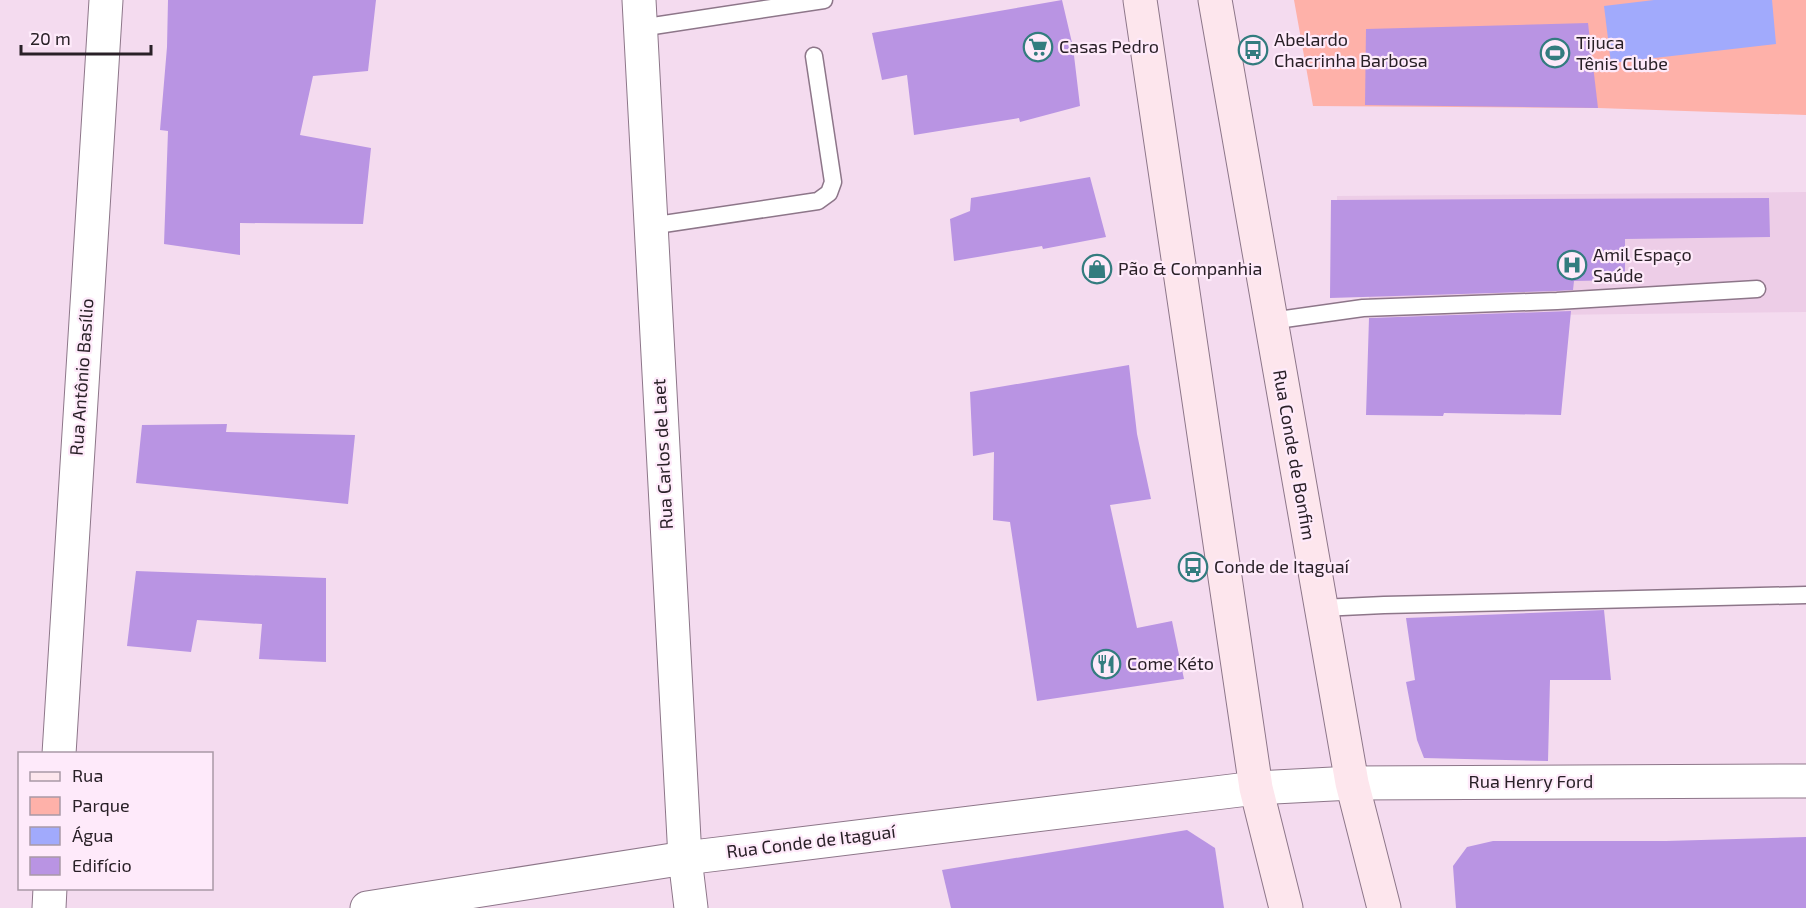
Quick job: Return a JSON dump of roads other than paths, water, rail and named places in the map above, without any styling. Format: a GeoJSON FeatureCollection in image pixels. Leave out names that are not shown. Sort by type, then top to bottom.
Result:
{"type":"FeatureCollection","features":[{"type":"Feature","properties":{"kind":"main road"},"geometry":{"type":"LineString","coordinates":[[1140,0],[1256,788],[1286,908]]}},
{"type":"Feature","properties":{"kind":"main road","name":"Rua Conde de Bonfim"},"geometry":{"type":"LineString","coordinates":[[1215,0],[1352,783],[1384,908]]}},
{"type":"Feature","properties":{"kind":"street","name":"Rua Antônio Basílio"},"geometry":{"type":"LineString","coordinates":[[59,752],[106,0]]}},
{"type":"Feature","properties":{"kind":"street","name":"Rua Carlos de Laet"},"geometry":{"type":"LineString","coordinates":[[640,14],[685,858],[691,908]]}},
{"type":"Feature","properties":{"kind":"street","name":"Rua Henry Ford"},"geometry":{"type":"LineString","coordinates":[[1256,788],[1352,783],[1806,781]]}},
{"type":"Feature","properties":{"kind":"street","name":"Rua Conde de Itaguaí"},"geometry":{"type":"LineString","coordinates":[[368,908],[685,858],[1256,788]]}},
{"type":"Feature","properties":{"kind":"street"},"geometry":{"type":"LineString","coordinates":[[49,908],[50,890]]}},
{"type":"Feature","properties":{"kind":"lane"},"geometry":{"type":"LineString","coordinates":[[640,14],[824,0]]}},
{"type":"Feature","properties":{"kind":"lane"},"geometry":{"type":"LineString","coordinates":[[650,226],[818,201],[829,193],[833,182],[814,56]]}},
{"type":"Feature","properties":{"kind":"lane"},"geometry":{"type":"LineString","coordinates":[[1270,321],[1363,308],[1557,301],[1757,289]]}},
{"type":"Feature","properties":{"kind":"lane"},"geometry":{"type":"LineString","coordinates":[[1321,608],[1806,595]]}},
{"type":"Feature","properties":{"kind":"water"},"geometry":{"type":"Polygon","coordinates":[[[1654,0],[1772,0],[1776,44],[1611,63],[1604,6],[1654,0]]]}},
{"type":"Feature","properties":{"kind":"place","name":"Casas Pedro"},"geometry":{"type":"Point","coordinates":[1038,47]}},
{"type":"Feature","properties":{"kind":"place","name":"Abelardo Chacrinha Barbosa"},"geometry":{"type":"Point","coordinates":[1253,50]}},
{"type":"Feature","properties":{"kind":"place","name":"Tijuca Tênis Clube"},"geometry":{"type":"Point","coordinates":[1555,53]}},
{"type":"Feature","properties":{"kind":"place","name":"Amil Espaço Saúde"},"geometry":{"type":"Point","coordinates":[1572,265]}},
{"type":"Feature","properties":{"kind":"place","name":"Pão & Companhia"},"geometry":{"type":"Point","coordinates":[1097,269]}},
{"type":"Feature","properties":{"kind":"place","name":"Conde de Itaguaí"},"geometry":{"type":"Point","coordinates":[1193,567]}},
{"type":"Feature","properties":{"kind":"place","name":"Come Kéto"},"geometry":{"type":"Point","coordinates":[1106,664]}}]}
